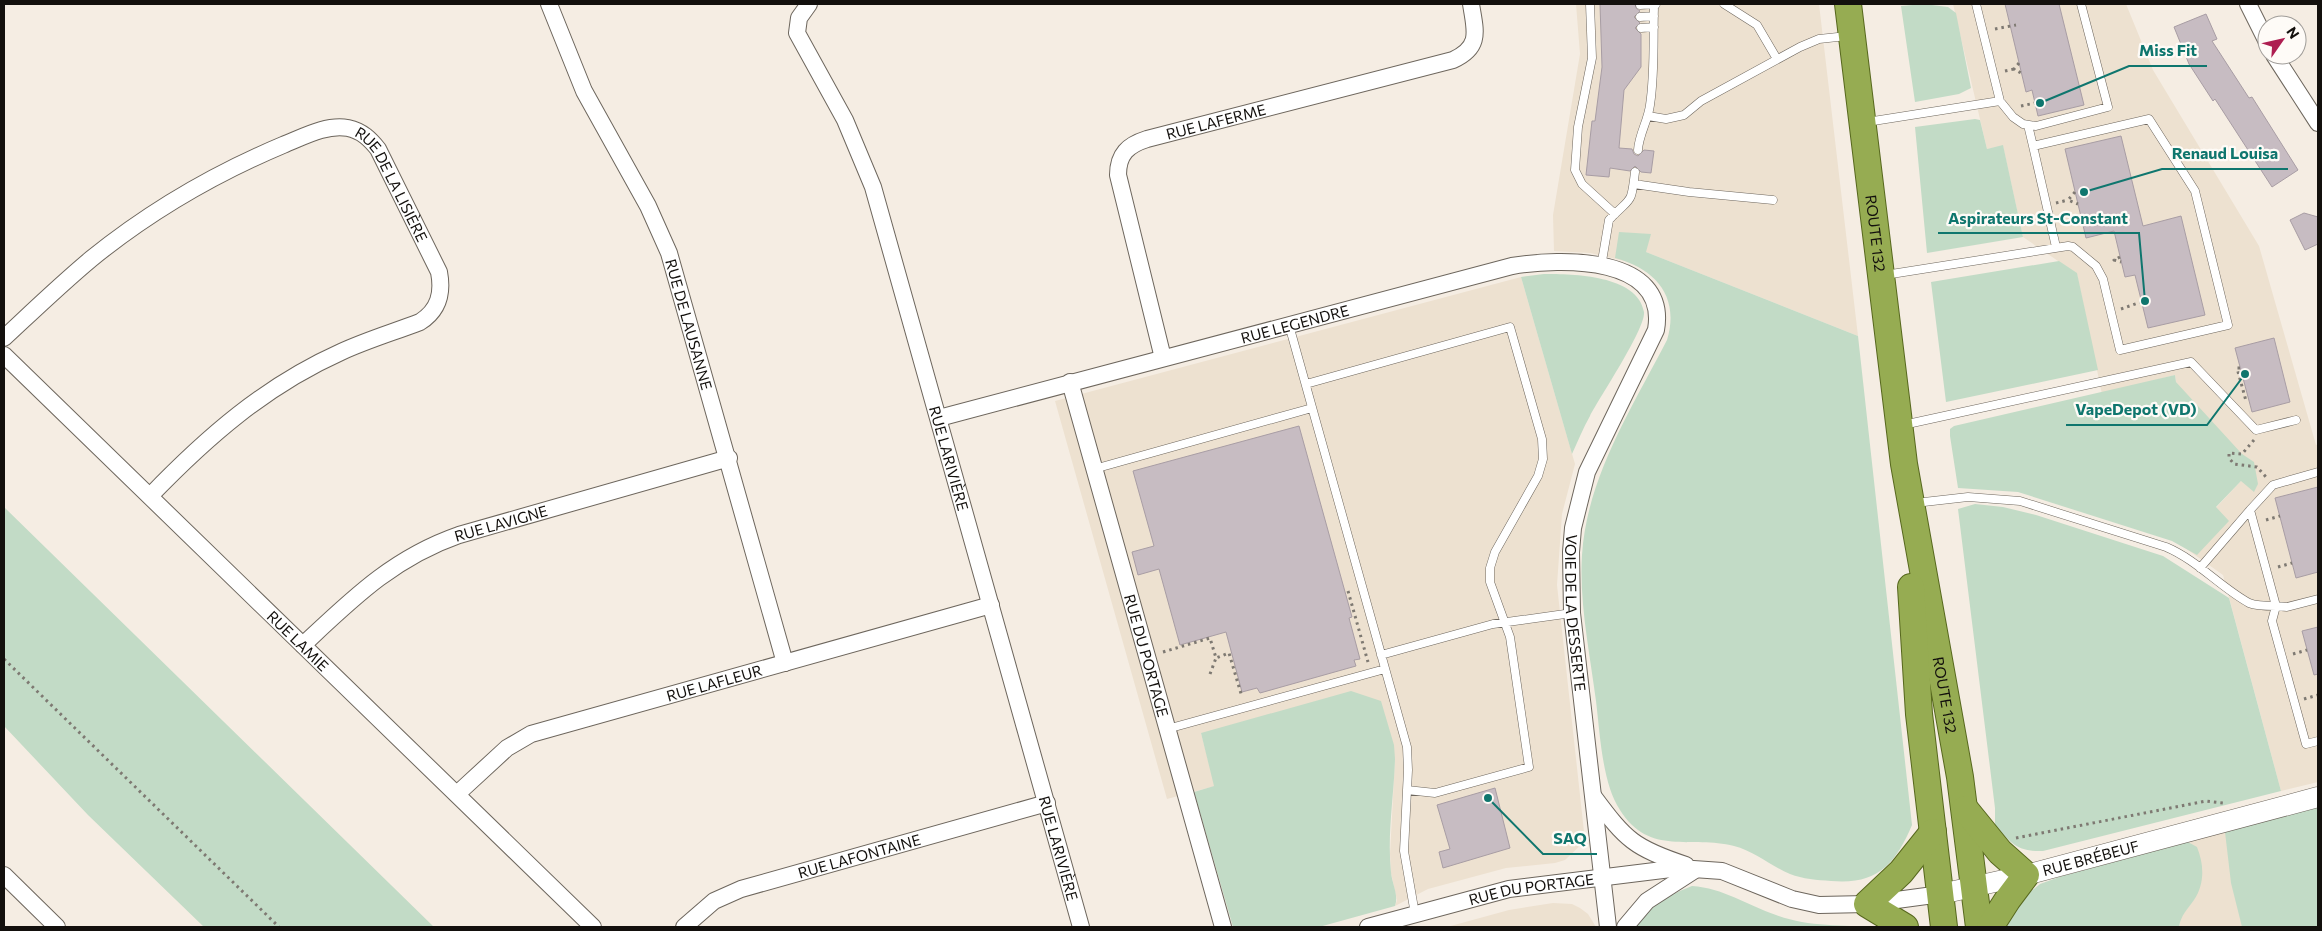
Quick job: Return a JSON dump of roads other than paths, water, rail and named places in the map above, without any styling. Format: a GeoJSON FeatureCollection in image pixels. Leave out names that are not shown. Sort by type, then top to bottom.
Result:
{"type":"FeatureCollection","features":[{"type":"Feature","properties":{"kind":"highway","name":"ROUTE 132"},"geometry":{"type":"LineString","coordinates":[[1848,4],[1904,464],[1908,503],[1919,714],[1944,927]]}},
{"type":"Feature","properties":{"kind":"highway","name":"ROUTE 132"},"geometry":{"type":"LineString","coordinates":[[1908,503],[1965,809],[1979,927]]}},
{"type":"Feature","properties":{"kind":"highway"},"geometry":{"type":"LineString","coordinates":[[1965,809],[2000,852],[2026,875],[1990,927]]}},
{"type":"Feature","properties":{"kind":"highway"},"geometry":{"type":"LineString","coordinates":[[1906,927],[1867,904],[1901,872],[1933,832]]}},
{"type":"Feature","properties":{"kind":"street","name":"RUE DE LAUSANNE"},"geometry":{"type":"LineString","coordinates":[[549,4],[584,91],[645,199],[665,242],[682,293],[786,662]]}},
{"type":"Feature","properties":{"kind":"street","name":"RUE LARIVIÈRE"},"geometry":{"type":"LineString","coordinates":[[809,4],[799,18],[797,33],[842,114],[867,171],[939,418],[1081,927]]}},
{"type":"Feature","properties":{"kind":"street","name":"RUE LAFERME"},"geometry":{"type":"LineString","coordinates":[[1163,358],[1118,175],[1118,163],[1126,149],[1147,139],[1453,60],[1468,52],[1473,42],[1474,27],[1471,4]]}},
{"type":"Feature","properties":{"kind":"street"},"geometry":{"type":"LineString","coordinates":[[2248,4],[2257,22]]}},
{"type":"Feature","properties":{"kind":"street"},"geometry":{"type":"LineString","coordinates":[[2280,65],[2318,123]]}},
{"type":"Feature","properties":{"kind":"street","name":"RUE DE LA LISIÈRE"},"geometry":{"type":"LineString","coordinates":[[4,338],[92,258],[141,222],[198,186],[256,157],[323,130],[347,127],[368,136],[378,149],[439,272],[441,283],[437,305],[430,316],[420,322],[341,352],[279,386],[231,418],[201,444],[150,496]]}},
{"type":"Feature","properties":{"kind":"street","name":"RUE LEGENDRE"},"geometry":{"type":"LineString","coordinates":[[939,418],[1512,266],[1558,261],[1601,267],[1632,276],[1648,289]]}},
{"type":"Feature","properties":{"kind":"street","name":"VOIE DE LA DESSERTE"},"geometry":{"type":"LineString","coordinates":[[1608,927],[1572,613],[1571,552],[1577,510],[1594,454],[1656,330],[1657,304],[1648,289]]}},
{"type":"Feature","properties":{"kind":"street","name":"RUE LAMIE"},"geometry":{"type":"LineString","coordinates":[[4,355],[593,927]]}},
{"type":"Feature","properties":{"kind":"street","name":"RUE DU PORTAGE"},"geometry":{"type":"LineString","coordinates":[[1070,382],[1223,927]]}},
{"type":"Feature","properties":{"kind":"street","name":"RUE LAVIGNE"},"geometry":{"type":"LineString","coordinates":[[303,645],[376,578],[428,547],[459,535],[728,458]]}},
{"type":"Feature","properties":{"kind":"street","name":"RUE LAFLEUR"},"geometry":{"type":"LineString","coordinates":[[456,794],[501,753],[531,734],[991,605]]}},
{"type":"Feature","properties":{"kind":"street","name":"RUE DU PORTAGE"},"geometry":{"type":"LineString","coordinates":[[1593,796],[1623,834],[1636,845],[1655,855],[1697,868],[1733,874],[1801,902],[1829,906],[1867,904],[1940,894]]}},
{"type":"Feature","properties":{"kind":"street","name":"RUE BRÉBEUF"},"geometry":{"type":"LineString","coordinates":[[1940,894],[2026,875],[2318,797]]}},
{"type":"Feature","properties":{"kind":"street","name":"RUE LAFONTAINE"},"geometry":{"type":"LineString","coordinates":[[684,927],[714,901],[741,889],[1047,803]]}},
{"type":"Feature","properties":{"kind":"street"},"geometry":{"type":"LineString","coordinates":[[1624,927],[1646,901],[1697,868]]}},
{"type":"Feature","properties":{"kind":"street","name":"RUE DU PORTAGE"},"geometry":{"type":"LineString","coordinates":[[1368,927],[1509,889],[1602,877],[1697,868]]}},
{"type":"Feature","properties":{"kind":"street"},"geometry":{"type":"LineString","coordinates":[[4,875],[57,927]]}},
{"type":"Feature","properties":{"kind":"lane"},"geometry":{"type":"LineString","coordinates":[[1590,4],[1592,58],[1578,127],[1575,170],[1582,184],[1615,214]]}},
{"type":"Feature","properties":{"kind":"lane"},"geometry":{"type":"LineString","coordinates":[[1638,150],[1638,139],[1648,116],[1654,80],[1654,16],[1656,4],[1640,5]]}},
{"type":"Feature","properties":{"kind":"lane"},"geometry":{"type":"LineString","coordinates":[[1724,4],[1757,25],[1777,59]]}},
{"type":"Feature","properties":{"kind":"lane"},"geometry":{"type":"LineString","coordinates":[[1976,4],[2000,101],[2014,117],[2028,125],[2036,126],[2108,107],[2081,4]]}},
{"type":"Feature","properties":{"kind":"lane"},"geometry":{"type":"LineString","coordinates":[[1640,17],[1654,16]]}},
{"type":"Feature","properties":{"kind":"lane"},"geometry":{"type":"LineString","coordinates":[[1641,28],[1654,27]]}},
{"type":"Feature","properties":{"kind":"lane"},"geometry":{"type":"LineString","coordinates":[[1648,116],[1666,119],[1684,115],[1701,101],[1777,59],[1819,39],[1852,35]]}},
{"type":"Feature","properties":{"kind":"lane"},"geometry":{"type":"LineString","coordinates":[[1862,123],[2000,101]]}},
{"type":"Feature","properties":{"kind":"lane"},"geometry":{"type":"LineString","coordinates":[[1880,276],[2056,247],[2073,247],[2096,266],[2103,279],[2120,350],[2228,325],[2195,192],[2149,119],[2032,146]]}},
{"type":"Feature","properties":{"kind":"lane"},"geometry":{"type":"LineString","coordinates":[[2028,125],[2056,247]]}},
{"type":"Feature","properties":{"kind":"lane"},"geometry":{"type":"LineString","coordinates":[[1601,267],[1609,220],[1629,203],[1633,195],[1635,172]]}},
{"type":"Feature","properties":{"kind":"lane"},"geometry":{"type":"LineString","coordinates":[[1634,184],[1689,192],[1773,200]]}},
{"type":"Feature","properties":{"kind":"lane"},"geometry":{"type":"LineString","coordinates":[[1289,325],[1406,747],[1407,790],[1404,851],[1415,914]]}},
{"type":"Feature","properties":{"kind":"lane"},"geometry":{"type":"LineString","coordinates":[[1306,384],[1510,327],[1543,446],[1543,459],[1538,476],[1500,540],[1490,568],[1493,593],[1510,637],[1529,767],[1435,793],[1407,790]]}},
{"type":"Feature","properties":{"kind":"lane"},"geometry":{"type":"LineString","coordinates":[[1899,426],[2191,362],[2256,430],[2296,420]]}},
{"type":"Feature","properties":{"kind":"lane"},"geometry":{"type":"LineString","coordinates":[[1094,469],[1312,408]]}},
{"type":"Feature","properties":{"kind":"lane"},"geometry":{"type":"LineString","coordinates":[[2200,568],[2273,484],[2318,472]]}},
{"type":"Feature","properties":{"kind":"lane"},"geometry":{"type":"LineString","coordinates":[[1908,503],[1968,497],[2020,501],[2179,552],[2251,604],[2287,607],[2318,599]]}},
{"type":"Feature","properties":{"kind":"lane"},"geometry":{"type":"LineString","coordinates":[[2250,510],[2276,606],[2272,621],[2306,744],[2318,741]]}},
{"type":"Feature","properties":{"kind":"lane"},"geometry":{"type":"LineString","coordinates":[[1381,655],[1505,622],[1572,613]]}},
{"type":"Feature","properties":{"kind":"lane"},"geometry":{"type":"LineString","coordinates":[[1167,729],[1385,669]]}},
{"type":"Feature","properties":{"kind":"place","name":"Miss Fit"},"geometry":{"type":"Point","coordinates":[2040,103]}},
{"type":"Feature","properties":{"kind":"place","name":"Renaud Louisa"},"geometry":{"type":"Point","coordinates":[2084,192]}},
{"type":"Feature","properties":{"kind":"place","name":"Aspirateurs St-Constant"},"geometry":{"type":"Point","coordinates":[2145,301]}},
{"type":"Feature","properties":{"kind":"place","name":"VapeDepot (VD)"},"geometry":{"type":"Point","coordinates":[2245,374]}},
{"type":"Feature","properties":{"kind":"place","name":"SAQ"},"geometry":{"type":"Point","coordinates":[1488,798]}}]}
